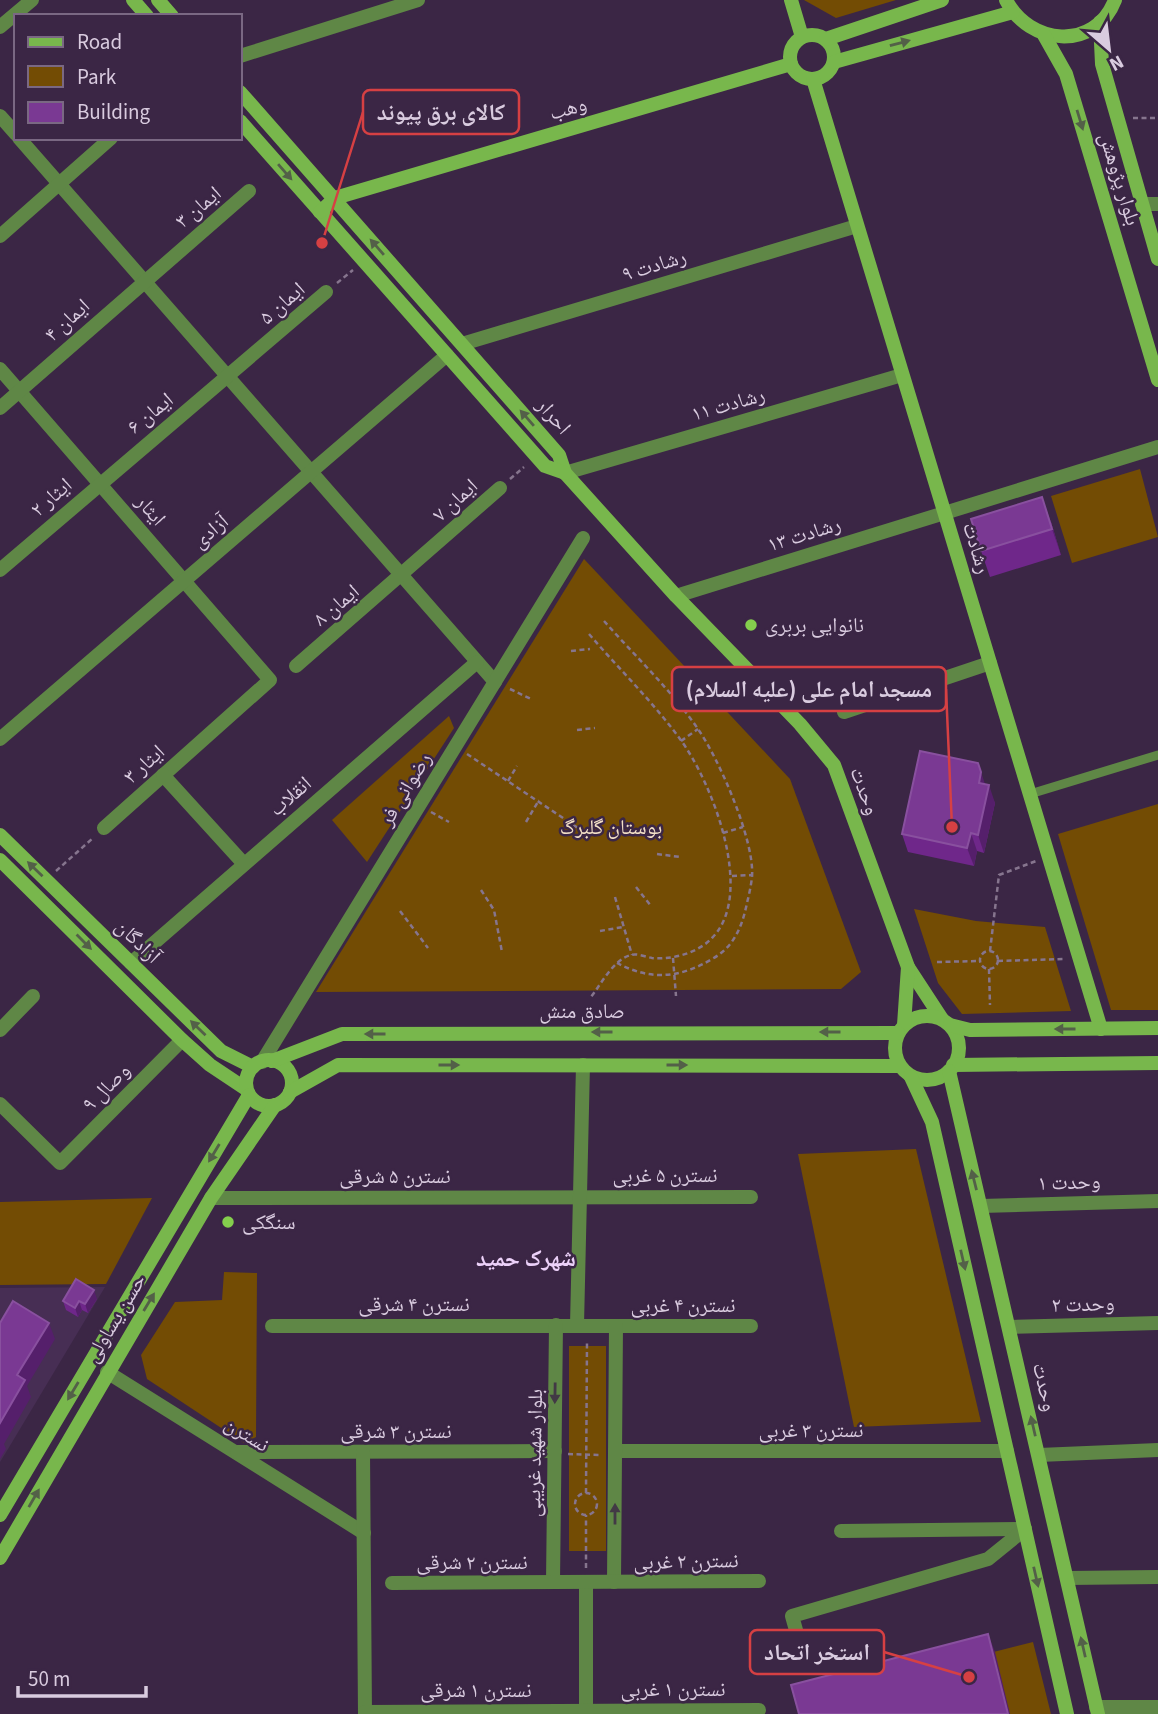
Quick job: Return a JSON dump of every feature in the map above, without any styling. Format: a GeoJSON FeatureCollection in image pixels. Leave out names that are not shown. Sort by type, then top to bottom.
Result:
{"type":"FeatureCollection","features":[{"type":"Feature","properties":{"kind":"street"},"geometry":{"type":"LineString","coordinates":[[15,14],[32,0]]}},
{"type":"Feature","properties":{"kind":"street"},"geometry":{"type":"LineString","coordinates":[[133,0],[145,14]]}},
{"type":"Feature","properties":{"kind":"street"},"geometry":{"type":"LineString","coordinates":[[158,0],[170,14]]}},
{"type":"Feature","properties":{"kind":"street"},"geometry":{"type":"LineString","coordinates":[[242,55],[418,0]]}},
{"type":"Feature","properties":{"kind":"street"},"geometry":{"type":"LineString","coordinates":[[791,0],[802,37]]}},
{"type":"Feature","properties":{"kind":"street"},"geometry":{"type":"LineString","coordinates":[[826,39],[942,0]]}},
{"type":"Feature","properties":{"kind":"street"},"geometry":{"type":"LineString","coordinates":[[834,62],[1009,6],[1027,26],[1044,35],[1064,37],[1083,33],[1100,22],[1115,0]]}},
{"type":"Feature","properties":{"kind":"street"},"geometry":{"type":"LineString","coordinates":[[0,27],[14,15]]}},
{"type":"Feature","properties":{"kind":"street","name":"بلوار پژوهش"},"geometry":{"type":"LineString","coordinates":[[1100,22],[1102,64],[1158,259]]}},
{"type":"Feature","properties":{"kind":"street"},"geometry":{"type":"LineString","coordinates":[[814,35],[826,39],[833,49],[834,62],[826,74],[813,79],[799,75],[791,64],[793,46],[802,37],[814,35]]}},
{"type":"Feature","properties":{"kind":"street","name":"بلوار پژوهش"},"geometry":{"type":"LineString","coordinates":[[1044,35],[1066,74],[1158,380]]}},
{"type":"Feature","properties":{"kind":"street","name":"وهب"},"geometry":{"type":"LineString","coordinates":[[320,212],[335,198],[791,64]]}},
{"type":"Feature","properties":{"kind":"street","name":"رشادت"},"geometry":{"type":"LineString","coordinates":[[813,79],[1101,1029]]}},
{"type":"Feature","properties":{"kind":"street","name":"احرار"},"geometry":{"type":"LineString","coordinates":[[242,94],[559,455],[565,473]]}},
{"type":"Feature","properties":{"kind":"street"},"geometry":{"type":"LineString","coordinates":[[0,117],[14,133]]}},
{"type":"Feature","properties":{"kind":"street","name":"احرار"},"geometry":{"type":"LineString","coordinates":[[242,123],[545,466],[565,473]]}},
{"type":"Feature","properties":{"kind":"street"},"geometry":{"type":"LineString","coordinates":[[20,140],[495,682]]}},
{"type":"Feature","properties":{"kind":"street"},"geometry":{"type":"LineString","coordinates":[[0,236],[109,140]]}},
{"type":"Feature","properties":{"kind":"street","name":"ایمان ۳"},"geometry":{"type":"LineString","coordinates":[[143,281],[249,191]]}},
{"type":"Feature","properties":{"kind":"street"},"geometry":{"type":"LineString","coordinates":[[1142,204],[1158,204]]}},
{"type":"Feature","properties":{"kind":"street","name":"رشادت ۹"},"geometry":{"type":"LineString","coordinates":[[462,344],[857,226]]}},
{"type":"Feature","properties":{"kind":"street","name":"ایمان ۴"},"geometry":{"type":"LineString","coordinates":[[0,408],[143,281]]}},
{"type":"Feature","properties":{"kind":"street","name":"ایمان ۵"},"geometry":{"type":"LineString","coordinates":[[228,377],[326,292]]}},
{"type":"Feature","properties":{"kind":"street","name":"آزادی"},"geometry":{"type":"LineString","coordinates":[[0,739],[447,355]]}},
{"type":"Feature","properties":{"kind":"street","name":"ایثار"},"geometry":{"type":"LineString","coordinates":[[0,369],[270,680]]}},
{"type":"Feature","properties":{"kind":"street","name":"رشادت ۱۱"},"geometry":{"type":"LineString","coordinates":[[565,473],[902,375]]}},
{"type":"Feature","properties":{"kind":"street","name":"ایمان ۶"},"geometry":{"type":"LineString","coordinates":[[99,483],[228,377]]}},
{"type":"Feature","properties":{"kind":"street","name":"رشادت ۱۳"},"geometry":{"type":"LineString","coordinates":[[676,596],[1158,447]]}},
{"type":"Feature","properties":{"kind":"street","name":"وحدت"},"geometry":{"type":"LineString","coordinates":[[565,473],[676,596],[800,723],[834,765],[908,967],[946,1022]]}},
{"type":"Feature","properties":{"kind":"street","name":"ایثار ۲"},"geometry":{"type":"LineString","coordinates":[[0,570],[99,483]]}},
{"type":"Feature","properties":{"kind":"street","name":"ایمان ۷"},"geometry":{"type":"LineString","coordinates":[[402,576],[500,488]]}},
{"type":"Feature","properties":{"kind":"street","name":"رضوانی فر"},"geometry":{"type":"LineString","coordinates":[[263,1063],[583,538]]}},
{"type":"Feature","properties":{"kind":"street","name":"ایمان ۸"},"geometry":{"type":"LineString","coordinates":[[296,667],[402,576]]}},
{"type":"Feature","properties":{"kind":"street","name":"انقلاب"},"geometry":{"type":"LineString","coordinates":[[131,963],[477,662]]}},
{"type":"Feature","properties":{"kind":"street"},"geometry":{"type":"LineString","coordinates":[[844,712],[990,663]]}},
{"type":"Feature","properties":{"kind":"street","name":"ایثار ۳"},"geometry":{"type":"LineString","coordinates":[[104,828],[270,680]]}},
{"type":"Feature","properties":{"kind":"street"},"geometry":{"type":"LineString","coordinates":[[163,775],[244,864]]}},
{"type":"Feature","properties":{"kind":"street","name":"آزادگان"},"geometry":{"type":"LineString","coordinates":[[0,835],[221,1051],[263,1063]]}},
{"type":"Feature","properties":{"kind":"street","name":"آزادگان"},"geometry":{"type":"LineString","coordinates":[[0,860],[182,1040],[210,1065],[248,1092]]}},
{"type":"Feature","properties":{"kind":"street","name":"وحدت"},"geometry":{"type":"LineString","coordinates":[[901,1029],[908,967]]}},
{"type":"Feature","properties":{"kind":"street"},"geometry":{"type":"LineString","coordinates":[[0,1030],[33,996]]}},
{"type":"Feature","properties":{"kind":"street"},"geometry":{"type":"LineString","coordinates":[[1068,1714],[932,1122],[894,1053],[901,1029],[922,1016],[970,1030],[1158,1028]]}},
{"type":"Feature","properties":{"kind":"street"},"geometry":{"type":"LineString","coordinates":[[946,1022],[959,1044],[951,1068]]}},
{"type":"Feature","properties":{"kind":"street","name":"صادق منش"},"geometry":{"type":"LineString","coordinates":[[263,1063],[342,1034],[901,1029]]}},
{"type":"Feature","properties":{"kind":"street","name":"وصال ۹"},"geometry":{"type":"LineString","coordinates":[[0,1104],[60,1163],[182,1040]]}},
{"type":"Feature","properties":{"kind":"street"},"geometry":{"type":"LineString","coordinates":[[290,1092],[289,1072],[263,1063],[247,1077],[248,1092],[260,1105],[275,1105],[290,1092],[338,1065],[583,1065],[906,1072],[931,1080],[951,1068],[1158,1063]]}},
{"type":"Feature","properties":{"kind":"street"},"geometry":{"type":"LineString","coordinates":[[582,1325],[580,1196],[583,1065]]}},
{"type":"Feature","properties":{"kind":"street","name":"وحدت"},"geometry":{"type":"LineString","coordinates":[[951,1068],[1097,1711]]}},
{"type":"Feature","properties":{"kind":"street","name":"حسن یساولی"},"geometry":{"type":"LineString","coordinates":[[0,1515],[248,1092]]}},
{"type":"Feature","properties":{"kind":"street","name":"حسن یساولی"},"geometry":{"type":"LineString","coordinates":[[0,1558],[211,1198],[275,1105]]}},
{"type":"Feature","properties":{"kind":"street","name":"نسترن ۵ غربی"},"geometry":{"type":"LineString","coordinates":[[580,1196],[751,1197]]}},
{"type":"Feature","properties":{"kind":"street","name":"نسترن ۵ شرقی"},"geometry":{"type":"LineString","coordinates":[[211,1198],[580,1196]]}},
{"type":"Feature","properties":{"kind":"street","name":"وحدت ۱"},"geometry":{"type":"LineString","coordinates":[[981,1206],[1158,1200]]}},
{"type":"Feature","properties":{"kind":"street","name":"وحدت ۲"},"geometry":{"type":"LineString","coordinates":[[1010,1327],[1158,1323]]}},
{"type":"Feature","properties":{"kind":"street","name":"بلوار شهید غریبی"},"geometry":{"type":"LineString","coordinates":[[553,1582],[556,1325]]}},
{"type":"Feature","properties":{"kind":"street","name":"نسترن ۴ شرقی"},"geometry":{"type":"LineString","coordinates":[[272,1326],[582,1325]]}},
{"type":"Feature","properties":{"kind":"street","name":"نسترن ۴ غربی"},"geometry":{"type":"LineString","coordinates":[[582,1325],[751,1326]]}},
{"type":"Feature","properties":{"kind":"street"},"geometry":{"type":"LineString","coordinates":[[614,1582],[616,1326]]}},
{"type":"Feature","properties":{"kind":"street","name":"نسترن"},"geometry":{"type":"LineString","coordinates":[[107,1372],[364,1533]]}},
{"type":"Feature","properties":{"kind":"street"},"geometry":{"type":"LineString","coordinates":[[1039,1455],[1158,1450]]}},
{"type":"Feature","properties":{"kind":"street","name":"نسترن ۳ شرقی"},"geometry":{"type":"LineString","coordinates":[[237,1452],[555,1451]]}},
{"type":"Feature","properties":{"kind":"street","name":"نسترن ۳ غربی"},"geometry":{"type":"LineString","coordinates":[[615,1451],[1007,1451]]}},
{"type":"Feature","properties":{"kind":"street"},"geometry":{"type":"LineString","coordinates":[[363,1452],[365,1713]]}},
{"type":"Feature","properties":{"kind":"street"},"geometry":{"type":"LineString","coordinates":[[841,1531],[1025,1529]]}},
{"type":"Feature","properties":{"kind":"street"},"geometry":{"type":"LineString","coordinates":[[805,1662],[792,1616],[988,1559],[1025,1529]]}},
{"type":"Feature","properties":{"kind":"street"},"geometry":{"type":"LineString","coordinates":[[1067,1578],[1158,1577]]}},
{"type":"Feature","properties":{"kind":"street","name":"نسترن ۲ غربی"},"geometry":{"type":"LineString","coordinates":[[586,1582],[759,1581]]}},
{"type":"Feature","properties":{"kind":"street"},"geometry":{"type":"LineString","coordinates":[[586,1582],[586,1710]]}},
{"type":"Feature","properties":{"kind":"street","name":"نسترن ۲ شرقی"},"geometry":{"type":"LineString","coordinates":[[392,1583],[586,1582]]}},
{"type":"Feature","properties":{"kind":"street"},"geometry":{"type":"LineString","coordinates":[[1097,1711],[1158,1707]]}},
{"type":"Feature","properties":{"kind":"street","name":"نسترن ۱ شرقی"},"geometry":{"type":"LineString","coordinates":[[365,1713],[586,1710]]}},
{"type":"Feature","properties":{"kind":"street","name":"نسترن ۱ غربی"},"geometry":{"type":"LineString","coordinates":[[586,1710],[759,1710]]}},
{"type":"Feature","properties":{"kind":"lane"},"geometry":{"type":"LineString","coordinates":[[1030,794],[1158,755]]}},
{"type":"Feature","properties":{"kind":"path"},"geometry":{"type":"LineString","coordinates":[[1117,118],[1158,118]]}},
{"type":"Feature","properties":{"kind":"path","name":"ایمان ۵"},"geometry":{"type":"LineString","coordinates":[[326,292],[364,261]]}},
{"type":"Feature","properties":{"kind":"path","name":"ایمان ۷"},"geometry":{"type":"LineString","coordinates":[[500,488],[536,456]]}},
{"type":"Feature","properties":{"kind":"path"},"geometry":{"type":"LineString","coordinates":[[604,621],[698,729],[724,776],[743,827],[752,875],[743,925],[731,945],[695,969],[674,975],[651,976],[617,963]]}},
{"type":"Feature","properties":{"kind":"path"},"geometry":{"type":"LineString","coordinates":[[589,634],[681,741],[706,787],[723,833],[732,876],[726,916],[712,938],[691,952],[673,957],[656,958],[632,954],[617,963],[591,997]]}},
{"type":"Feature","properties":{"kind":"path"},"geometry":{"type":"LineString","coordinates":[[571,651],[590,649]]}},
{"type":"Feature","properties":{"kind":"path"},"geometry":{"type":"LineString","coordinates":[[495,682],[531,699]]}},
{"type":"Feature","properties":{"kind":"path"},"geometry":{"type":"LineString","coordinates":[[577,730],[595,729]]}},
{"type":"Feature","properties":{"kind":"path"},"geometry":{"type":"LineString","coordinates":[[681,741],[698,729]]}},
{"type":"Feature","properties":{"kind":"path"},"geometry":{"type":"LineString","coordinates":[[455,747],[587,834]]}},
{"type":"Feature","properties":{"kind":"path"},"geometry":{"type":"LineString","coordinates":[[508,781],[517,766]]}},
{"type":"Feature","properties":{"kind":"path"},"geometry":{"type":"LineString","coordinates":[[526,822],[539,800]]}},
{"type":"Feature","properties":{"kind":"path"},"geometry":{"type":"LineString","coordinates":[[723,833],[743,827]]}},
{"type":"Feature","properties":{"kind":"path"},"geometry":{"type":"LineString","coordinates":[[46,880],[104,828]]}},
{"type":"Feature","properties":{"kind":"path"},"geometry":{"type":"LineString","coordinates":[[657,854],[680,857]]}},
{"type":"Feature","properties":{"kind":"path"},"geometry":{"type":"LineString","coordinates":[[990,951],[999,875],[1049,857]]}},
{"type":"Feature","properties":{"kind":"path"},"geometry":{"type":"LineString","coordinates":[[732,876],[752,875]]}},
{"type":"Feature","properties":{"kind":"path"},"geometry":{"type":"LineString","coordinates":[[636,887],[651,905]]}},
{"type":"Feature","properties":{"kind":"path"},"geometry":{"type":"LineString","coordinates":[[481,890],[494,910],[502,952]]}},
{"type":"Feature","properties":{"kind":"path"},"geometry":{"type":"LineString","coordinates":[[615,897],[632,954]]}},
{"type":"Feature","properties":{"kind":"path"},"geometry":{"type":"LineString","coordinates":[[400,911],[428,948]]}},
{"type":"Feature","properties":{"kind":"path"},"geometry":{"type":"LineString","coordinates":[[600,931],[623,927]]}},
{"type":"Feature","properties":{"kind":"path"},"geometry":{"type":"LineString","coordinates":[[990,951],[996,955],[998,961]]}},
{"type":"Feature","properties":{"kind":"path"},"geometry":{"type":"LineString","coordinates":[[980,961],[982,954],[990,951]]}},
{"type":"Feature","properties":{"kind":"path"},"geometry":{"type":"LineString","coordinates":[[673,957],[676,996]]}},
{"type":"Feature","properties":{"kind":"path"},"geometry":{"type":"LineString","coordinates":[[989,969],[998,961],[1080,959]]}},
{"type":"Feature","properties":{"kind":"path"},"geometry":{"type":"LineString","coordinates":[[937,962],[980,961],[989,969],[990,1005]]}},
{"type":"Feature","properties":{"kind":"path"},"geometry":{"type":"LineString","coordinates":[[582,1325],[586,1493]]}},
{"type":"Feature","properties":{"kind":"path"},"geometry":{"type":"LineString","coordinates":[[555,1451],[586,1455],[605,1455],[615,1451]]}},
{"type":"Feature","properties":{"kind":"path"},"geometry":{"type":"LineString","coordinates":[[586,1493],[594,1496],[597,1504],[594,1512],[586,1515],[578,1510],[575,1504],[578,1497],[586,1493]]}},
{"type":"Feature","properties":{"kind":"path"},"geometry":{"type":"LineString","coordinates":[[586,1515],[586,1582]]}},
{"type":"Feature","properties":{"kind":"shaded area"},"geometry":{"type":"Polygon","coordinates":[[[105,1287],[8,1449],[0,1462],[0,1288],[105,1287]]]}},
{"type":"Feature","properties":{"kind":"green space"},"geometry":{"type":"Polygon","coordinates":[[[804,0],[896,0],[836,18],[804,0]]]}},
{"type":"Feature","properties":{"kind":"green space"},"geometry":{"type":"Polygon","coordinates":[[[1140,469],[1158,537],[1072,563],[1051,496],[1140,469]]]}},
{"type":"Feature","properties":{"kind":"green space","name":"بوستان گلبرگ"},"geometry":{"type":"Polygon","coordinates":[[[584,559],[790,779],[861,972],[841,989],[316,992],[584,559]]]}},
{"type":"Feature","properties":{"kind":"green space"},"geometry":{"type":"Polygon","coordinates":[[[449,716],[454,728],[367,862],[332,820],[449,716]]]}},
{"type":"Feature","properties":{"kind":"green space"},"geometry":{"type":"Polygon","coordinates":[[[1158,804],[1158,1010],[1111,1010],[1058,834],[1158,804]]]}},
{"type":"Feature","properties":{"kind":"green space"},"geometry":{"type":"Polygon","coordinates":[[[914,909],[976,921],[1045,927],[1071,1011],[962,1014],[938,983],[914,909]]]}},
{"type":"Feature","properties":{"kind":"green space"},"geometry":{"type":"Polygon","coordinates":[[[916,1149],[981,1422],[854,1427],[798,1154],[916,1149]]]}},
{"type":"Feature","properties":{"kind":"green space"},"geometry":{"type":"Polygon","coordinates":[[[152,1198],[106,1284],[0,1285],[0,1202],[152,1198]]]}},
{"type":"Feature","properties":{"kind":"green space"},"geometry":{"type":"Polygon","coordinates":[[[224,1272],[257,1273],[256,1437],[244,1443],[147,1379],[141,1355],[175,1302],[222,1300],[224,1272]]]}},
{"type":"Feature","properties":{"kind":"green space"},"geometry":{"type":"Polygon","coordinates":[[[569,1346],[606,1346],[606,1551],[569,1551],[569,1346]]]}},
{"type":"Feature","properties":{"kind":"green space"},"geometry":{"type":"Polygon","coordinates":[[[1033,1642],[1051,1714],[801,1714],[798,1702],[1033,1642]]]}},
{"type":"Feature","properties":{"kind":"building"},"geometry":{"type":"Polygon","coordinates":[[[1042,497],[1052,529],[981,551],[971,519],[1042,497]]]}},
{"type":"Feature","properties":{"kind":"building"},"geometry":{"type":"Polygon","coordinates":[[[920,751],[978,763],[981,772],[979,783],[989,785],[978,835],[971,833],[967,848],[902,834],[920,751]]]}},
{"type":"Feature","properties":{"kind":"building"},"geometry":{"type":"Polygon","coordinates":[[[76,1279],[94,1290],[85,1304],[79,1301],[75,1308],[63,1301],[76,1279]]]}},
{"type":"Feature","properties":{"kind":"building"},"geometry":{"type":"Polygon","coordinates":[[[13,1301],[49,1323],[17,1375],[25,1380],[0,1423],[0,1323],[13,1301]]]}},
{"type":"Feature","properties":{"kind":"building"},"geometry":{"type":"Polygon","coordinates":[[[988,1634],[1008,1714],[799,1714],[791,1685],[988,1634]]]}},
{"type":"Feature","properties":{"kind":"place","name":"کالای برق پیوند"},"geometry":{"type":"Point","coordinates":[322,243]}},
{"type":"Feature","properties":{"kind":"place","name":"نانوایی بربری"},"geometry":{"type":"Point","coordinates":[751,625]}},
{"type":"Feature","properties":{"kind":"place","name":"مسجد امام علی (علیه السلام)"},"geometry":{"type":"Point","coordinates":[952,827]}},
{"type":"Feature","properties":{"kind":"place","name":"سنگکی"},"geometry":{"type":"Point","coordinates":[228,1222]}},
{"type":"Feature","properties":{"kind":"place","name":"استخر اتحاد"},"geometry":{"type":"Point","coordinates":[969,1677]}},
{"type":"Feature","properties":{"kind":"district","name":"شهرک حمید"},"geometry":{"type":"Point","coordinates":[526,1258]}}]}
